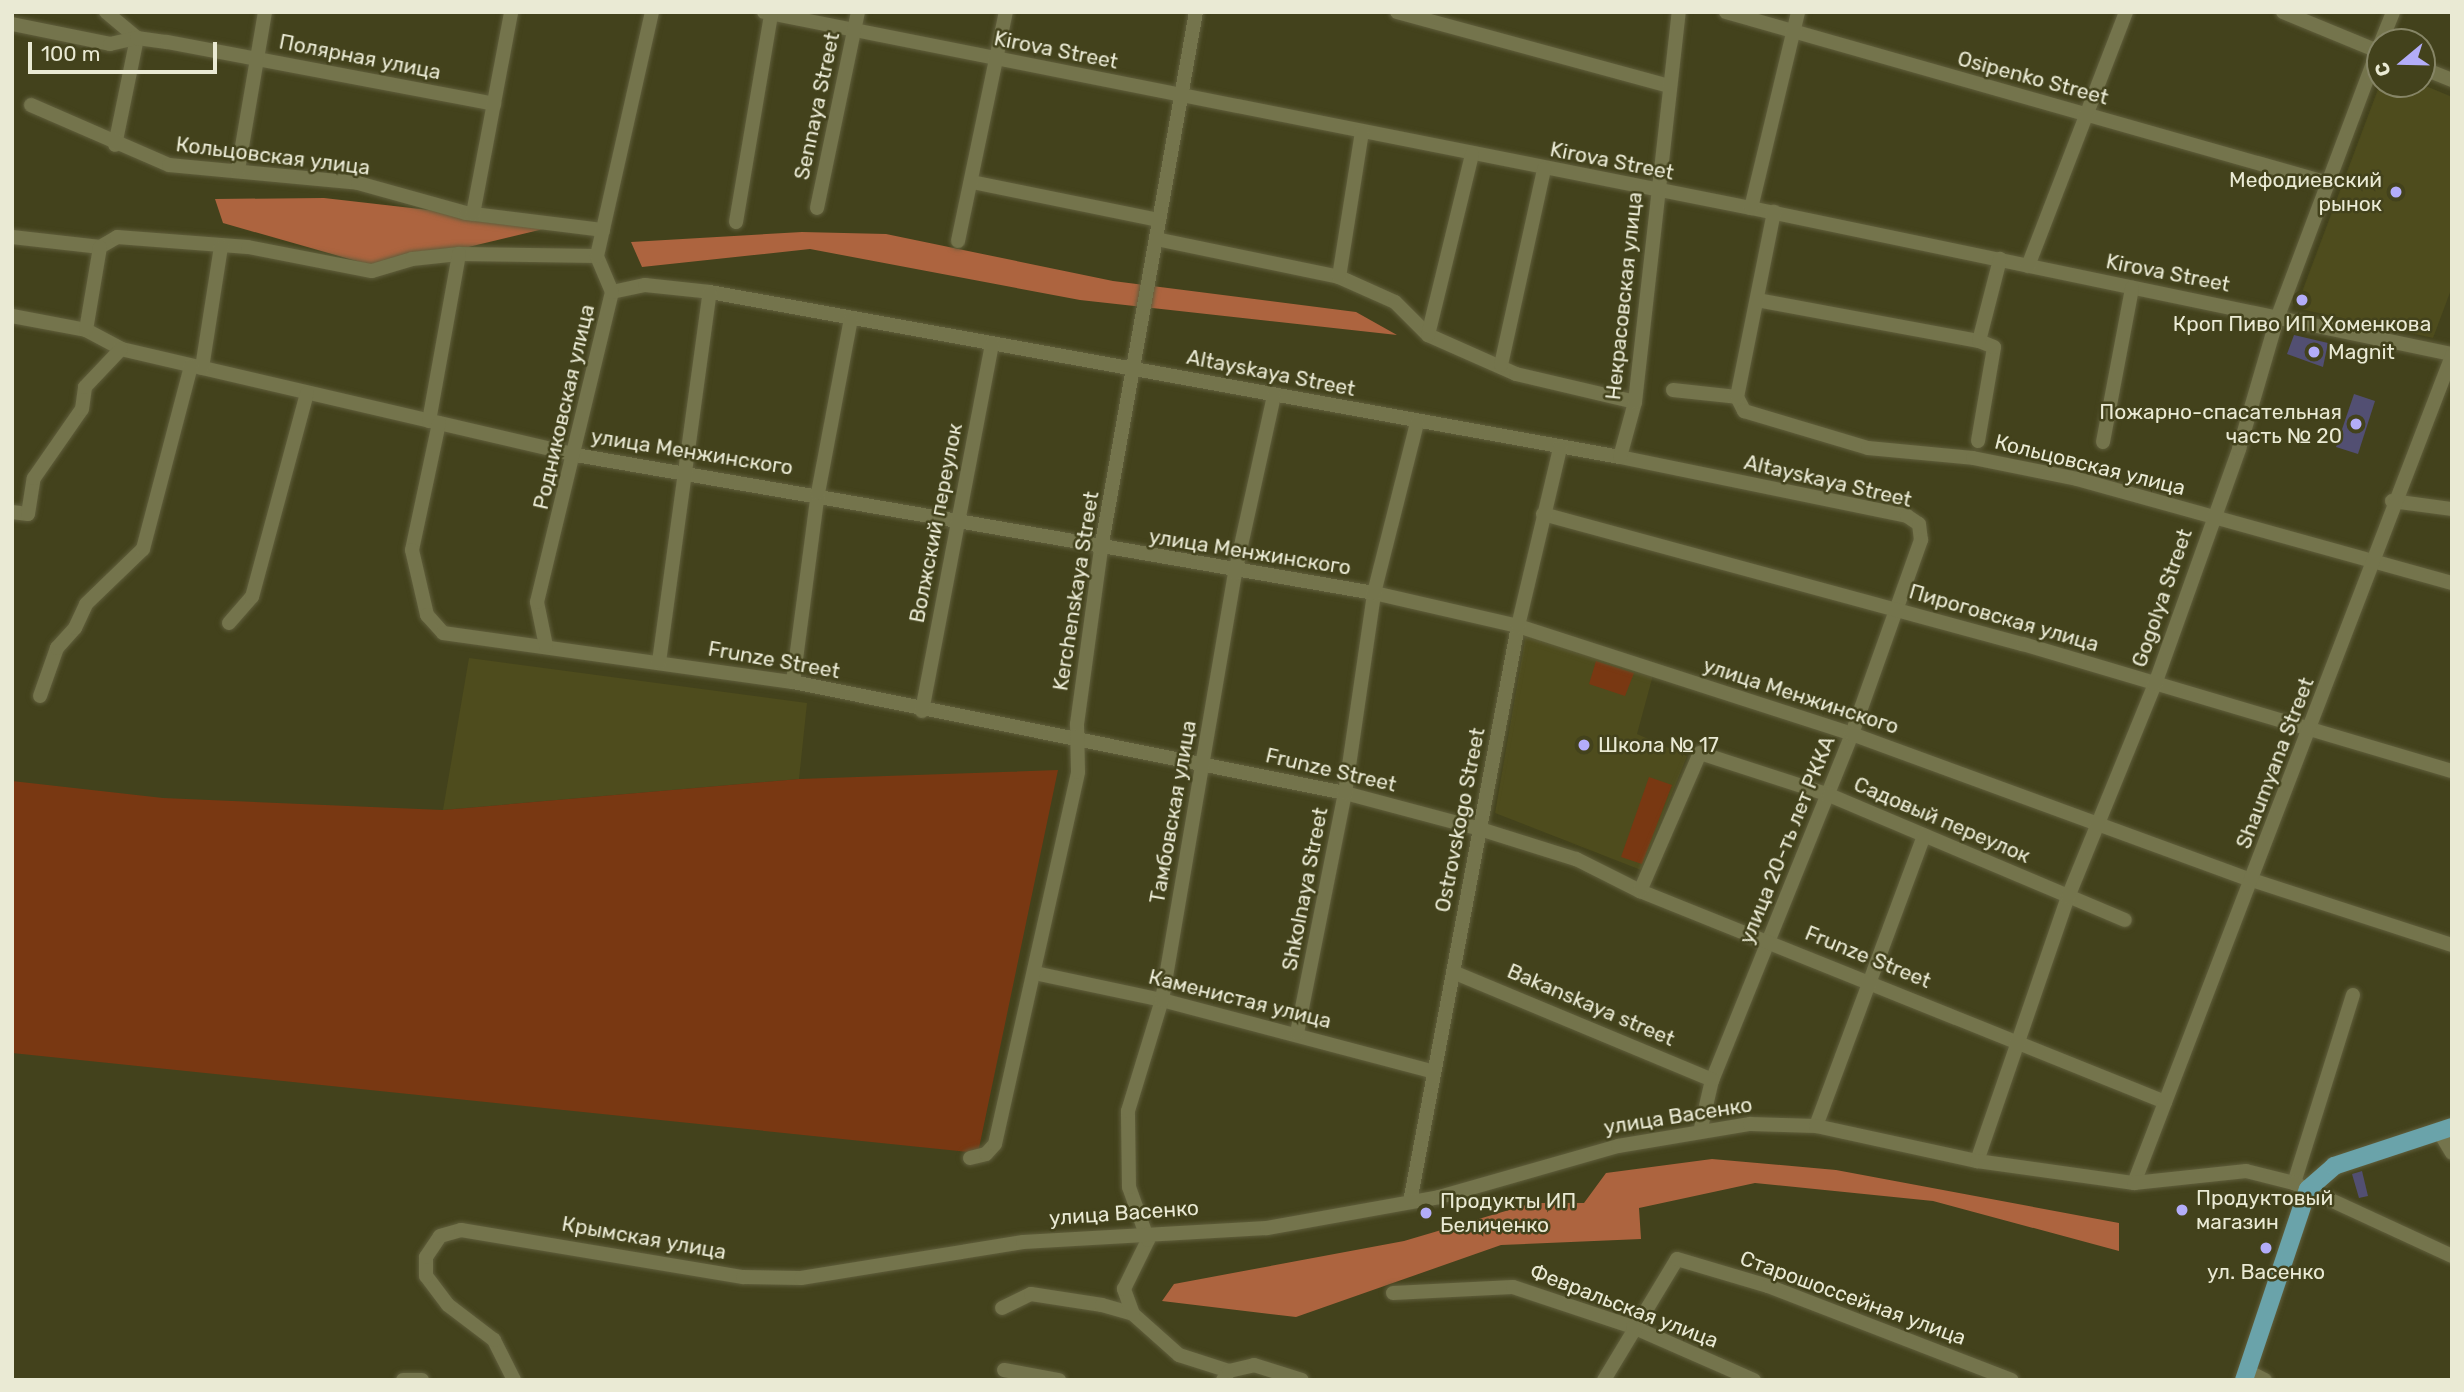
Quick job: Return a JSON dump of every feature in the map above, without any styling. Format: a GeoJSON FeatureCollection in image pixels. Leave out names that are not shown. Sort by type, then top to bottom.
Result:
{"type":"FeatureCollection","features":[{"type":"Feature","properties":{"kind":"main road"},"geometry":{"type":"LineString","coordinates":[[2245,1376],[2301,1186],[2334,1166],[2446,1130]]}},
{"type":"Feature","properties":{"kind":"street"},"geometry":{"type":"LineString","coordinates":[[106,12],[137,37],[115,145]]}},
{"type":"Feature","properties":{"kind":"street"},"geometry":{"type":"LineString","coordinates":[[238,170],[265,12]]}},
{"type":"Feature","properties":{"kind":"street"},"geometry":{"type":"LineString","coordinates":[[473,214],[510,12]]}},
{"type":"Feature","properties":{"kind":"street"},"geometry":{"type":"LineString","coordinates":[[12,237],[100,247],[117,237],[248,247],[372,271],[412,259],[459,254],[597,256],[652,12]]}},
{"type":"Feature","properties":{"kind":"street","name":"Sennaya Street"},"geometry":{"type":"LineString","coordinates":[[817,208],[858,12]]}},
{"type":"Feature","properties":{"kind":"street"},"geometry":{"type":"LineString","coordinates":[[958,241],[1006,12]]}},
{"type":"Feature","properties":{"kind":"street","name":"Kerchenskaya Street"},"geometry":{"type":"LineString","coordinates":[[970,1158],[986,1154],[995,1144],[1078,772],[1078,743],[1101,548],[1136,368],[1178,96],[1196,12]]}},
{"type":"Feature","properties":{"kind":"street"},"geometry":{"type":"LineString","coordinates":[[1397,12],[1671,86]]}},
{"type":"Feature","properties":{"kind":"street","name":"Некрасовская улица"},"geometry":{"type":"LineString","coordinates":[[1620,457],[1635,402],[1679,12]]}},
{"type":"Feature","properties":{"kind":"street","name":"Osipenko Street"},"geometry":{"type":"LineString","coordinates":[[1726,12],[2328,183]]}},
{"type":"Feature","properties":{"kind":"street"},"geometry":{"type":"LineString","coordinates":[[1751,208],[1798,12]]}},
{"type":"Feature","properties":{"kind":"street"},"geometry":{"type":"LineString","coordinates":[[2028,265],[2084,114],[2126,12]]}},
{"type":"Feature","properties":{"kind":"street"},"geometry":{"type":"LineString","coordinates":[[2283,12],[2366,42]]}},
{"type":"Feature","properties":{"kind":"street"},"geometry":{"type":"LineString","coordinates":[[736,222],[768,13]]}},
{"type":"Feature","properties":{"kind":"street","name":"Kirova Street"},"geometry":{"type":"LineString","coordinates":[[768,13],[1657,192],[1774,212],[2278,316],[2452,355]]}},
{"type":"Feature","properties":{"kind":"street","name":"Полярная улица"},"geometry":{"type":"LineString","coordinates":[[12,24],[110,44],[137,37],[494,104]]}},
{"type":"Feature","properties":{"kind":"street","name":"Gogolya Street"},"geometry":{"type":"LineString","coordinates":[[1977,1161],[2068,897],[2155,684],[2212,517],[2239,449],[2278,316],[2366,84]]}},
{"type":"Feature","properties":{"kind":"street","name":"Кольцовская улица"},"geometry":{"type":"LineString","coordinates":[[31,105],[115,145],[169,165],[358,183],[473,214],[603,230]]}},
{"type":"Feature","properties":{"kind":"street"},"geometry":{"type":"LineString","coordinates":[[1339,277],[1362,132]]}},
{"type":"Feature","properties":{"kind":"street"},"geometry":{"type":"LineString","coordinates":[[1428,335],[1472,154]]}},
{"type":"Feature","properties":{"kind":"street"},"geometry":{"type":"LineString","coordinates":[[1501,365],[1544,169]]}},
{"type":"Feature","properties":{"kind":"street"},"geometry":{"type":"LineString","coordinates":[[972,182],[1159,220]]}},
{"type":"Feature","properties":{"kind":"street"},"geometry":{"type":"LineString","coordinates":[[1678,390],[1737,397],[1774,212]]}},
{"type":"Feature","properties":{"kind":"street"},"geometry":{"type":"LineString","coordinates":[[1156,239],[1339,277],[1395,302],[1428,335],[1501,365],[1516,374],[1635,402]]}},
{"type":"Feature","properties":{"kind":"street"},"geometry":{"type":"LineString","coordinates":[[86,330],[100,247]]}},
{"type":"Feature","properties":{"kind":"street"},"geometry":{"type":"LineString","coordinates":[[40,696],[57,648],[75,628],[86,604],[143,549],[197,367],[221,247]]}},
{"type":"Feature","properties":{"kind":"street"},"geometry":{"type":"LineString","coordinates":[[434,422],[459,254]]}},
{"type":"Feature","properties":{"kind":"street","name":"Родниковская улица"},"geometry":{"type":"LineString","coordinates":[[546,646],[537,602],[576,455],[612,292],[597,256]]}},
{"type":"Feature","properties":{"kind":"street"},"geometry":{"type":"LineString","coordinates":[[1979,341],[2000,259]]}},
{"type":"Feature","properties":{"kind":"street","name":"Altayskaya Street"},"geometry":{"type":"LineString","coordinates":[[612,292],[645,285],[710,292],[1136,368],[1417,423],[1620,457],[1907,516],[1919,524]]}},
{"type":"Feature","properties":{"kind":"street"},"geometry":{"type":"LineString","coordinates":[[2103,442],[2132,288]]}},
{"type":"Feature","properties":{"kind":"street"},"geometry":{"type":"LineString","coordinates":[[659,662],[710,292]]}},
{"type":"Feature","properties":{"kind":"street"},"geometry":{"type":"LineString","coordinates":[[1757,300],[1979,341],[1994,347],[1978,441]]}},
{"type":"Feature","properties":{"kind":"street","name":"улица Менжинского"},"geometry":{"type":"LineString","coordinates":[[12,316],[86,330],[121,349],[576,455],[818,494],[958,523],[1235,573],[1374,593],[1518,626],[1853,734],[2099,821],[2252,880],[2452,945]]}},
{"type":"Feature","properties":{"kind":"street"},"geometry":{"type":"LineString","coordinates":[[793,682],[818,494],[851,319]]}},
{"type":"Feature","properties":{"kind":"street","name":"Волжский переулок"},"geometry":{"type":"LineString","coordinates":[[922,710],[992,344]]}},
{"type":"Feature","properties":{"kind":"street"},"geometry":{"type":"LineString","coordinates":[[12,512],[27,514],[34,478],[82,409],[85,387],[121,349]]}},
{"type":"Feature","properties":{"kind":"street","name":"Shaumyana Street"},"geometry":{"type":"LineString","coordinates":[[2134,1183],[2310,732],[2392,501],[2452,355]]}},
{"type":"Feature","properties":{"kind":"street"},"geometry":{"type":"LineString","coordinates":[[229,623],[252,597],[307,393]]}},
{"type":"Feature","properties":{"kind":"street","name":"Тамбовская улица"},"geometry":{"type":"LineString","coordinates":[[1147,1233],[1131,1194],[1126,1133],[1162,1000],[1235,573],[1274,395]]}},
{"type":"Feature","properties":{"kind":"street","name":"Кольцовская улица"},"geometry":{"type":"LineString","coordinates":[[1737,397],[1744,411],[1868,448],[1973,458],[2077,478],[2452,583]]}},
{"type":"Feature","properties":{"kind":"street","name":"Frunze Street"},"geometry":{"type":"LineString","coordinates":[[434,422],[412,550],[427,615],[443,633],[793,682],[1078,743],[1203,763],[1345,793],[1480,829],[1576,859],[1640,891],[1769,939],[2165,1102]]}},
{"type":"Feature","properties":{"kind":"street","name":"Shkolnaya Street"},"geometry":{"type":"LineString","coordinates":[[1297,1034],[1345,793],[1374,593],[1417,423]]}},
{"type":"Feature","properties":{"kind":"street","name":"Ostrovskogo Street"},"geometry":{"type":"LineString","coordinates":[[1410,1202],[1518,626],[1560,448]]}},
{"type":"Feature","properties":{"kind":"street"},"geometry":{"type":"LineString","coordinates":[[2392,501],[2452,509]]}},
{"type":"Feature","properties":{"kind":"street","name":"Пироговская улица"},"geometry":{"type":"LineString","coordinates":[[1543,514],[1897,609],[2310,732],[2452,771]]}},
{"type":"Feature","properties":{"kind":"street","name":"улица 20-ть лет РККА"},"geometry":{"type":"LineString","coordinates":[[1700,1132],[1712,1080],[1853,734],[1921,540],[1919,524]]}},
{"type":"Feature","properties":{"kind":"street","name":"Садовый переулок"},"geometry":{"type":"LineString","coordinates":[[1640,891],[1700,753],[1829,795],[2125,920]]}},
{"type":"Feature","properties":{"kind":"street"},"geometry":{"type":"LineString","coordinates":[[1816,1126],[1924,835]]}},
{"type":"Feature","properties":{"kind":"street","name":"Bakanskaya street"},"geometry":{"type":"LineString","coordinates":[[1453,972],[1712,1080]]}},
{"type":"Feature","properties":{"kind":"street","name":"Каменистая улица"},"geometry":{"type":"LineString","coordinates":[[1035,973],[1162,1000],[1434,1072]]}},
{"type":"Feature","properties":{"kind":"street"},"geometry":{"type":"LineString","coordinates":[[2301,1186],[2353,995]]}},
{"type":"Feature","properties":{"kind":"street","name":"улица Васенко"},"geometry":{"type":"LineString","coordinates":[[1023,1242],[1267,1228],[1410,1202],[1618,1146],[1750,1124],[1816,1126],[1977,1161],[2134,1183],[2246,1171],[2301,1186],[2452,1255]]}},
{"type":"Feature","properties":{"kind":"street"},"geometry":{"type":"LineString","coordinates":[[2446,1130],[2452,1153]]}},
{"type":"Feature","properties":{"kind":"street","name":"Крымская улица"},"geometry":{"type":"LineString","coordinates":[[514,1380],[495,1339],[448,1305],[426,1276],[426,1257],[440,1236],[461,1230],[743,1277],[801,1278],[1023,1242]]}},
{"type":"Feature","properties":{"kind":"street"},"geometry":{"type":"LineString","coordinates":[[1147,1233],[1124,1289],[1133,1314],[1178,1355],[1226,1375],[1254,1365],[1302,1380]]}},
{"type":"Feature","properties":{"kind":"street","name":"Старошоссейная улица"},"geometry":{"type":"LineString","coordinates":[[1633,1327],[1677,1259],[1768,1286],[2012,1380]]}},
{"type":"Feature","properties":{"kind":"street","name":"Февральская улица"},"geometry":{"type":"LineString","coordinates":[[1393,1293],[1513,1287],[1633,1327],[1737,1377],[1754,1380]]}},
{"type":"Feature","properties":{"kind":"street"},"geometry":{"type":"LineString","coordinates":[[1002,1308],[1031,1294],[1133,1314]]}},
{"type":"Feature","properties":{"kind":"street"},"geometry":{"type":"LineString","coordinates":[[1604,1380],[1633,1327]]}},
{"type":"Feature","properties":{"kind":"street"},"geometry":{"type":"LineString","coordinates":[[1004,1370],[1059,1380]]}},
{"type":"Feature","properties":{"kind":"street"},"geometry":{"type":"LineString","coordinates":[[2245,1376],[2265,1380]]}},
{"type":"Feature","properties":{"kind":"street"},"geometry":{"type":"LineString","coordinates":[[403,1380],[422,1380]]}},
{"type":"Feature","properties":{"kind":"shaded area","name":"Мефодиевский рынок"},"geometry":{"type":"Polygon","coordinates":[[[2436,90],[2452,97],[2452,287],[2433,338],[2296,308],[2375,98],[2436,98],[2436,90]]]}},
{"type":"Feature","properties":{"kind":"shaded area"},"geometry":{"type":"Polygon","coordinates":[[[324,198],[560,225],[381,268],[223,223],[215,199],[324,198]]]}},
{"type":"Feature","properties":{"kind":"shaded area"},"geometry":{"type":"Polygon","coordinates":[[[802,232],[886,234],[1113,281],[1356,312],[1397,335],[1080,300],[810,249],[642,267],[631,242],[802,232]]]}},
{"type":"Feature","properties":{"kind":"shaded area","name":"Школа № 17"},"geometry":{"type":"Polygon","coordinates":[[[1526,634],[1653,675],[1637,734],[1687,756],[1641,870],[1495,813],[1526,634]]]}},
{"type":"Feature","properties":{"kind":"shaded area"},"geometry":{"type":"Polygon","coordinates":[[[469,658],[807,703],[799,779],[443,810],[469,658]]]}},
{"type":"Feature","properties":{"kind":"shaded area"},"geometry":{"type":"Polygon","coordinates":[[[1596,661],[1634,673],[1625,696],[1589,684],[1596,661]]]}},
{"type":"Feature","properties":{"kind":"shaded area"},"geometry":{"type":"Polygon","coordinates":[[[1058,770],[978,1153],[12,1053],[12,781],[163,798],[443,810],[799,779],[1058,770]]]}},
{"type":"Feature","properties":{"kind":"shaded area"},"geometry":{"type":"Polygon","coordinates":[[[1649,777],[1672,785],[1642,864],[1621,857],[1649,777]]]}},
{"type":"Feature","properties":{"kind":"shaded area"},"geometry":{"type":"Polygon","coordinates":[[[1712,1159],[1836,1170],[2119,1223],[2119,1251],[1933,1201],[1755,1183],[1639,1208],[1641,1239],[1501,1245],[1296,1317],[1162,1301],[1174,1284],[1404,1241],[1533,1203],[1584,1203],[1606,1173],[1712,1159]]]}},
{"type":"Feature","properties":{"kind":"building","name":"Magnit"},"geometry":{"type":"Polygon","coordinates":[[[2294,335],[2328,343],[2323,367],[2287,354],[2294,335]]]}},
{"type":"Feature","properties":{"kind":"building","name":"Пожарно-спасательная часть № 20"},"geometry":{"type":"Polygon","coordinates":[[[2354,394],[2375,401],[2358,454],[2336,447],[2354,394]]]}},
{"type":"Feature","properties":{"kind":"building"},"geometry":{"type":"Polygon","coordinates":[[[2362,1171],[2368,1196],[2359,1198],[2352,1174],[2362,1171]]]}},
{"type":"Feature","properties":{"kind":"place","name":"Мефодиевский рынок"},"geometry":{"type":"Point","coordinates":[2396,192]}},
{"type":"Feature","properties":{"kind":"place","name":"Кроп Пиво ИП Хоменкова"},"geometry":{"type":"Point","coordinates":[2302,300]}},
{"type":"Feature","properties":{"kind":"place","name":"Magnit"},"geometry":{"type":"Point","coordinates":[2314,352]}},
{"type":"Feature","properties":{"kind":"place","name":"Пожарно-спасательная часть № 20"},"geometry":{"type":"Point","coordinates":[2356,424]}},
{"type":"Feature","properties":{"kind":"place","name":"Школа № 17"},"geometry":{"type":"Point","coordinates":[1584,745]}},
{"type":"Feature","properties":{"kind":"place","name":"Продуктовый магазин"},"geometry":{"type":"Point","coordinates":[2182,1210]}},
{"type":"Feature","properties":{"kind":"place","name":"Продукты ИП Беличенко"},"geometry":{"type":"Point","coordinates":[1426,1213]}},
{"type":"Feature","properties":{"kind":"place","name":"ул. Васенко"},"geometry":{"type":"Point","coordinates":[2266,1248]}}]}
